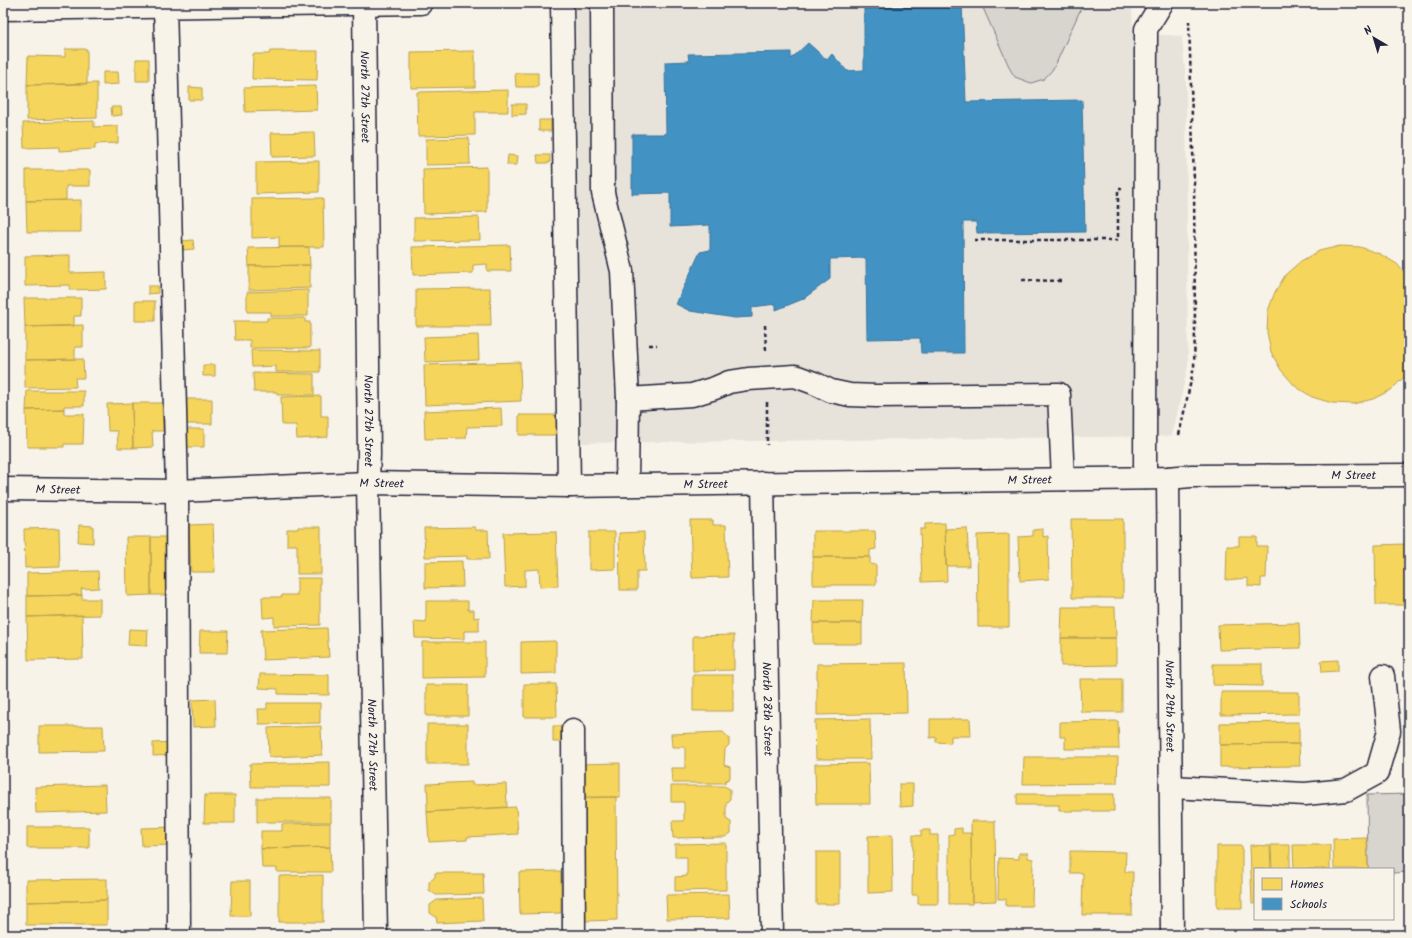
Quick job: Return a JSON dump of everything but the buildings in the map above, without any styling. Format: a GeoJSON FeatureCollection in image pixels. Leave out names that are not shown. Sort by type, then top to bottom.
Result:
{"type":"FeatureCollection","features":[{"type":"Feature","properties":{"kind":"street","name":"North 27th Street"},"geometry":{"type":"LineString","coordinates":[[364,3],[369,454],[368,483],[376,935]]}},
{"type":"Feature","properties":{"kind":"street"},"geometry":{"type":"LineString","coordinates":[[3,9],[165,5],[421,3]]}},
{"type":"Feature","properties":{"kind":"street"},"geometry":{"type":"LineString","coordinates":[[562,3],[569,486]]}},
{"type":"Feature","properties":{"kind":"street"},"geometry":{"type":"LineString","coordinates":[[602,3],[603,193],[622,271],[628,399],[627,485]]}},
{"type":"Feature","properties":{"kind":"street"},"geometry":{"type":"LineString","coordinates":[[1145,478],[1146,29],[1162,3]]}},
{"type":"Feature","properties":{"kind":"street"},"geometry":{"type":"LineString","coordinates":[[165,5],[176,490],[179,935]]}},
{"type":"Feature","properties":{"kind":"street"},"geometry":{"type":"LineString","coordinates":[[628,399],[692,395],[729,382],[748,379],[795,376],[814,383],[831,392],[850,396],[1059,394],[1063,479]]}},
{"type":"Feature","properties":{"kind":"street","name":"M Street"},"geometry":{"type":"LineString","coordinates":[[3,489],[176,490],[368,483],[569,486],[1168,478],[1191,476],[1409,475]]}},
{"type":"Feature","properties":{"kind":"street","name":"North 29th Street"},"geometry":{"type":"LineString","coordinates":[[1168,478],[1172,935]]}},
{"type":"Feature","properties":{"kind":"street","name":"North 28th Street"},"geometry":{"type":"LineString","coordinates":[[763,483],[772,935]]}},
{"type":"Feature","properties":{"kind":"street"},"geometry":{"type":"LineString","coordinates":[[1171,786],[1305,794],[1346,790],[1377,773],[1389,731],[1383,676]]}},
{"type":"Feature","properties":{"kind":"street"},"geometry":{"type":"LineString","coordinates":[[573,730],[574,935]]}},
{"type":"Feature","properties":{"kind":"path"},"geometry":{"type":"LineString","coordinates":[[1179,435],[1194,367],[1195,330],[1194,174],[1189,21]]}},
{"type":"Feature","properties":{"kind":"path"},"geometry":{"type":"LineString","coordinates":[[974,240],[1118,240],[1118,189],[1123,189]]}},
{"type":"Feature","properties":{"kind":"path"},"geometry":{"type":"LineString","coordinates":[[1022,280],[1061,281]]}},
{"type":"Feature","properties":{"kind":"path"},"geometry":{"type":"LineString","coordinates":[[765,325],[766,355]]}},
{"type":"Feature","properties":{"kind":"path"},"geometry":{"type":"LineString","coordinates":[[767,400],[767,445]]}},
{"type":"Feature","properties":{"kind":"shaded area"},"geometry":{"type":"Polygon","coordinates":[[[575,3],[1132,3],[1133,33],[1182,36],[1186,82],[1188,366],[1172,436],[580,443],[575,3]]]}},
{"type":"Feature","properties":{"kind":"shaded area"},"geometry":{"type":"Polygon","coordinates":[[[984,3],[1081,3],[1082,6],[1054,68],[1044,79],[1031,83],[1015,77],[1011,71],[983,8],[984,3]]]}},
{"type":"Feature","properties":{"kind":"shaded area"},"geometry":{"type":"Polygon","coordinates":[[[1409,794],[1409,872],[1394,873],[1394,868],[1368,868],[1367,795],[1409,794]]]}}]}
